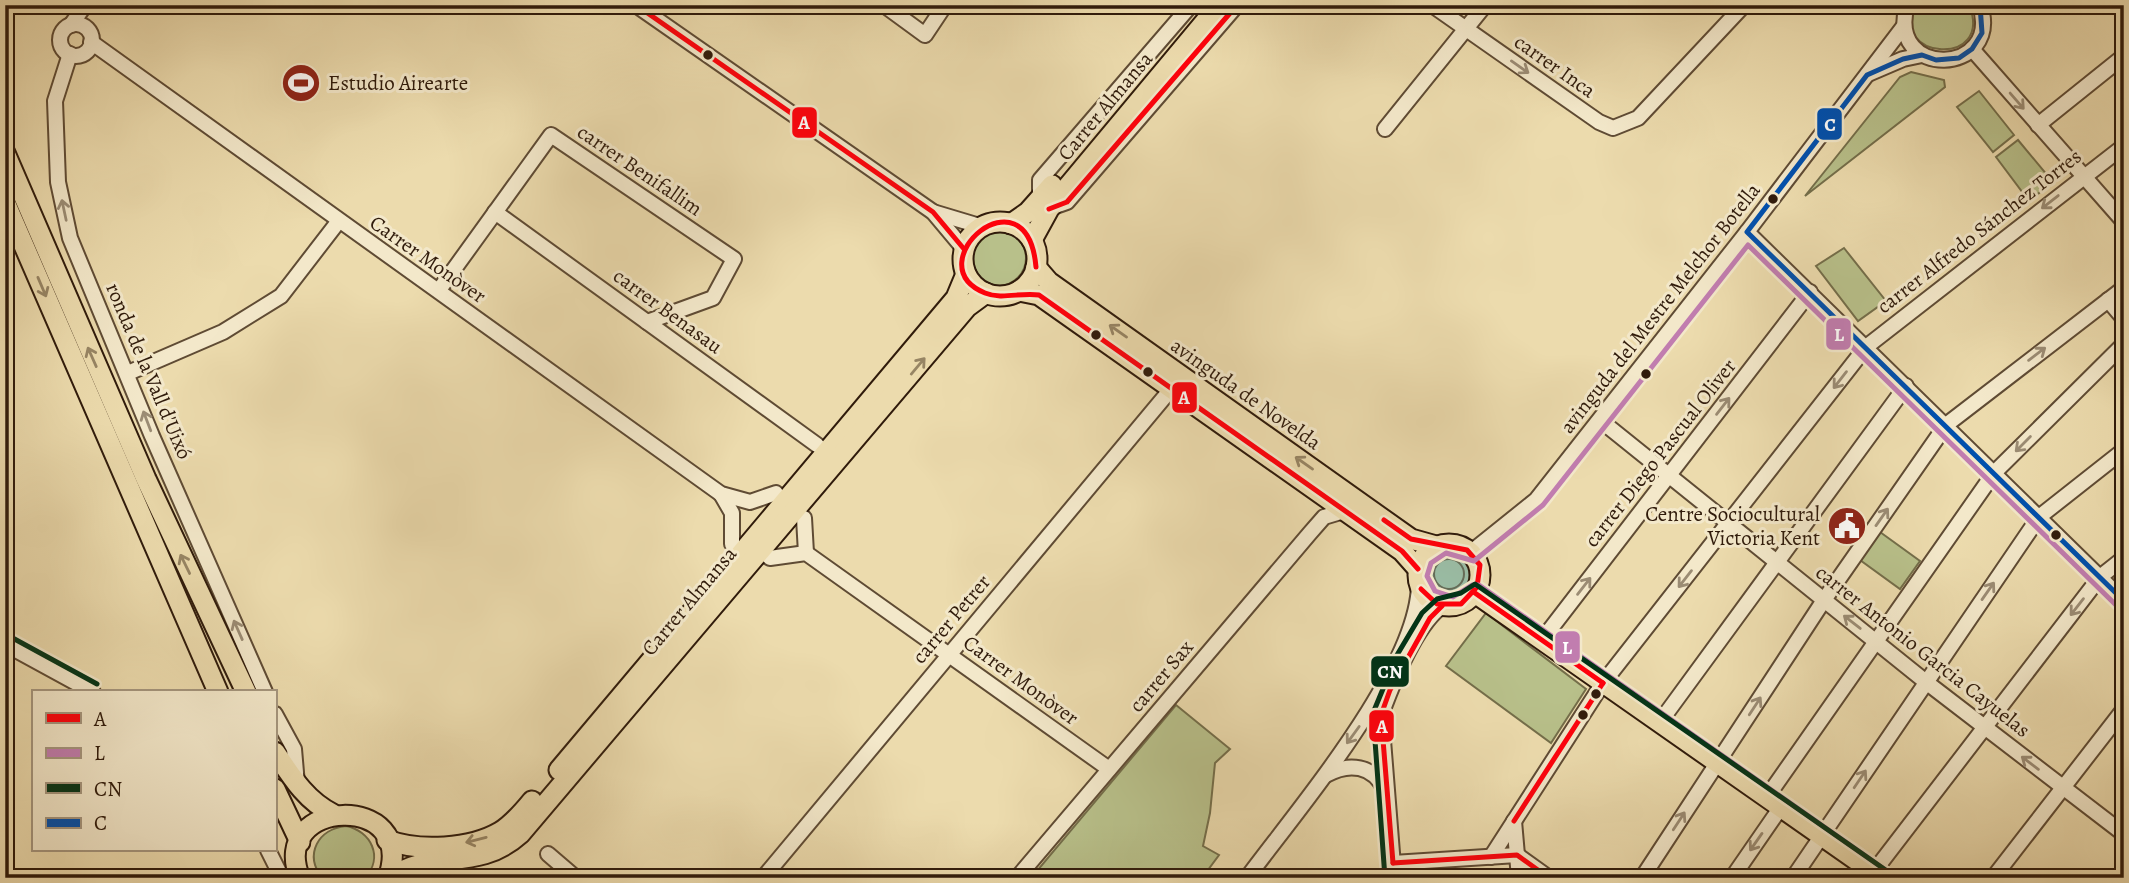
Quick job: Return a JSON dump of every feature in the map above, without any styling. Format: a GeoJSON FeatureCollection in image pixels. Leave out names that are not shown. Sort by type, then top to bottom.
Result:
{"type":"FeatureCollection","features":[{"type":"Feature","properties":{"kind":"main road"},"geometry":{"type":"LineString","coordinates":[[1011,224],[1044,204],[1208,7]]}},
{"type":"Feature","properties":{"kind":"main road"},"geometry":{"type":"LineString","coordinates":[[5,153],[146,479],[245,690]]}},
{"type":"Feature","properties":{"kind":"main road"},"geometry":{"type":"LineString","coordinates":[[5,202],[217,690]]}},
{"type":"Feature","properties":{"kind":"main road"},"geometry":{"type":"LineString","coordinates":[[1032,240],[1011,224],[996,222],[982,227],[971,237],[964,249],[966,274],[974,286],[986,293],[1001,296],[1019,291],[1030,282],[1037,267],[1032,240],[1044,204]]}},
{"type":"Feature","properties":{"kind":"main road","name":"avinguda de Novelda"},"geometry":{"type":"LineString","coordinates":[[1037,267],[1049,282],[1411,539],[1436,547]]}},
{"type":"Feature","properties":{"kind":"main road","name":"Carrer Almansa"},"geometry":{"type":"LineString","coordinates":[[387,840],[399,845],[428,847],[463,843],[492,836],[512,823],[956,298],[966,274]]}},
{"type":"Feature","properties":{"kind":"main road","name":"avinguda de Novelda"},"geometry":{"type":"LineString","coordinates":[[1019,291],[1039,295],[1402,551],[1418,577]]}},
{"type":"Feature","properties":{"kind":"main road","name":"Carrer Almansa"},"geometry":{"type":"LineString","coordinates":[[390,878],[412,865],[458,862],[496,852],[520,834],[967,307],[986,293]]}},
{"type":"Feature","properties":{"kind":"main road"},"geometry":{"type":"LineString","coordinates":[[1454,544],[1470,553],[1480,575],[1475,593],[1461,604],[1442,606],[1428,598],[1418,577],[1426,553],[1436,547],[1454,544]]}},
{"type":"Feature","properties":{"kind":"main road"},"geometry":{"type":"LineString","coordinates":[[1475,593],[1821,835],[1875,876]]}},
{"type":"Feature","properties":{"kind":"main road"},"geometry":{"type":"LineString","coordinates":[[276,753],[298,786],[319,807],[333,814]]}},
{"type":"Feature","properties":{"kind":"main road"},"geometry":{"type":"LineString","coordinates":[[276,791],[300,842]]}},
{"type":"Feature","properties":{"kind":"main road"},"geometry":{"type":"LineString","coordinates":[[512,823],[514,803]]}},
{"type":"Feature","properties":{"kind":"main road"},"geometry":{"type":"LineString","coordinates":[[300,878],[297,856],[300,842],[308,829],[333,814],[346,813],[370,821],[387,840],[392,861],[390,878]]}},
{"type":"Feature","properties":{"kind":"street"},"geometry":{"type":"LineString","coordinates":[[86,5],[89,47],[70,54],[63,50],[60,40],[62,31],[86,5]]}},
{"type":"Feature","properties":{"kind":"street"},"geometry":{"type":"LineString","coordinates":[[636,5],[933,212],[964,249]]}},
{"type":"Feature","properties":{"kind":"street"},"geometry":{"type":"LineString","coordinates":[[884,5],[925,35],[945,5]]}},
{"type":"Feature","properties":{"kind":"street","name":"carrer Inca"},"geometry":{"type":"LineString","coordinates":[[1432,5],[1599,122],[1613,128],[1638,118],[1744,5]]}},
{"type":"Feature","properties":{"kind":"street"},"geometry":{"type":"LineString","coordinates":[[1385,129],[1464,27],[1485,5]]}},
{"type":"Feature","properties":{"kind":"street"},"geometry":{"type":"LineString","coordinates":[[1907,5],[1904,26],[1907,37],[1922,55],[1944,61],[1959,58],[1972,49],[1982,33],[1980,5]]}},
{"type":"Feature","properties":{"kind":"street"},"geometry":{"type":"LineString","coordinates":[[1044,204],[1067,202],[1208,7]]}},
{"type":"Feature","properties":{"kind":"street"},"geometry":{"type":"LineString","coordinates":[[71,24],[86,28]]}},
{"type":"Feature","properties":{"kind":"street","name":"avinguda del Mestre Melchor Botella"},"geometry":{"type":"LineString","coordinates":[[1470,553],[1536,500],[1747,232],[1904,26]]}},
{"type":"Feature","properties":{"kind":"street","name":"Carrer Monòver"},"geometry":{"type":"LineString","coordinates":[[89,47],[111,59],[338,222],[439,290],[721,494],[750,502],[776,493]]}},
{"type":"Feature","properties":{"kind":"street"},"geometry":{"type":"LineString","coordinates":[[1972,49],[2124,222]]}},
{"type":"Feature","properties":{"kind":"street","name":"ronda de la Vall d'Uixó"},"geometry":{"type":"LineString","coordinates":[[70,54],[55,101],[58,182],[70,238],[152,436],[264,690]]}},
{"type":"Feature","properties":{"kind":"street","name":"avinguda del Mestre Melchor Botella"},"geometry":{"type":"LineString","coordinates":[[1867,75],[1903,59],[1922,55]]}},
{"type":"Feature","properties":{"kind":"street"},"geometry":{"type":"LineString","coordinates":[[2038,125],[2124,56]]}},
{"type":"Feature","properties":{"kind":"street","name":"carrer Benifallim"},"geometry":{"type":"LineString","coordinates":[[439,290],[551,135],[734,259],[713,298],[647,322]]}},
{"type":"Feature","properties":{"kind":"street","name":"carrer Alfredo Sánchez Torres"},"geometry":{"type":"LineString","coordinates":[[1491,857],[1603,683],[1866,347],[2124,146]]}},
{"type":"Feature","properties":{"kind":"street","name":"carrer Benasau"},"geometry":{"type":"LineString","coordinates":[[495,212],[817,445]]}},
{"type":"Feature","properties":{"kind":"street"},"geometry":{"type":"LineString","coordinates":[[933,212],[942,212],[982,227]]}},
{"type":"Feature","properties":{"kind":"street"},"geometry":{"type":"LineString","coordinates":[[128,373],[223,332],[281,296],[338,222]]}},
{"type":"Feature","properties":{"kind":"street"},"geometry":{"type":"LineString","coordinates":[[1747,232],[2124,601]]}},
{"type":"Feature","properties":{"kind":"street"},"geometry":{"type":"LineString","coordinates":[[1642,878],[1825,600],[1946,425],[2124,288]]}},
{"type":"Feature","properties":{"kind":"street","name":"carrer Diego Pascual Oliver"},"geometry":{"type":"LineString","coordinates":[[1542,640],[1810,292]]}},
{"type":"Feature","properties":{"kind":"street"},"geometry":{"type":"LineString","coordinates":[[2108,300],[2124,319]]}},
{"type":"Feature","properties":{"kind":"street"},"geometry":{"type":"LineString","coordinates":[[1732,878],[1774,802],[1877,641],[1994,473],[2124,344]]}},
{"type":"Feature","properties":{"kind":"street"},"geometry":{"type":"LineString","coordinates":[[1660,722],[1906,386]]}},
{"type":"Feature","properties":{"kind":"street","name":"carrer Petrer"},"geometry":{"type":"LineString","coordinates":[[763,878],[1172,388]]}},
{"type":"Feature","properties":{"kind":"street","name":"carrer Antonio Garcia Cayuelas"},"geometry":{"type":"LineString","coordinates":[[1600,419],[1983,728],[2124,834]]}},
{"type":"Feature","properties":{"kind":"street"},"geometry":{"type":"LineString","coordinates":[[1793,878],[2039,517],[2124,450]]}},
{"type":"Feature","properties":{"kind":"street"},"geometry":{"type":"LineString","coordinates":[[721,494],[732,513],[732,544]]}},
{"type":"Feature","properties":{"kind":"street","name":"carrer Sax"},"geometry":{"type":"LineString","coordinates":[[1017,878],[1324,517],[1343,511]]}},
{"type":"Feature","properties":{"kind":"street"},"geometry":{"type":"LineString","coordinates":[[770,558],[806,553],[804,518]]}},
{"type":"Feature","properties":{"kind":"street","name":"Carrer Monòver"},"geometry":{"type":"LineString","coordinates":[[806,553],[1109,769]]}},
{"type":"Feature","properties":{"kind":"street"},"geometry":{"type":"LineString","coordinates":[[1875,876],[1983,728],[2100,578],[2124,558]]}},
{"type":"Feature","properties":{"kind":"street"},"geometry":{"type":"LineString","coordinates":[[1247,878],[1366,715],[1402,647],[1417,609],[1418,577]]}},
{"type":"Feature","properties":{"kind":"street"},"geometry":{"type":"LineString","coordinates":[[1442,606],[1430,618],[1390,690],[1381,715],[1394,870],[1517,855],[1549,878]]}},
{"type":"Feature","properties":{"kind":"street"},"geometry":{"type":"LineString","coordinates":[[5,644],[89,690]]}},
{"type":"Feature","properties":{"kind":"street"},"geometry":{"type":"LineString","coordinates":[[1993,878],[2124,709]]}},
{"type":"Feature","properties":{"kind":"street"},"geometry":{"type":"LineString","coordinates":[[276,716],[294,749],[298,786]]}},
{"type":"Feature","properties":{"kind":"street"},"geometry":{"type":"LineString","coordinates":[[1322,777],[1341,767],[1364,769],[1381,783],[1387,795]]}},
{"type":"Feature","properties":{"kind":"street"},"geometry":{"type":"LineString","coordinates":[[1514,821],[1519,878]]}},
{"type":"Feature","properties":{"kind":"street"},"geometry":{"type":"LineString","coordinates":[[269,852],[282,878]]}},
{"type":"Feature","properties":{"kind":"street"},"geometry":{"type":"LineString","coordinates":[[548,854],[576,878]]}},
{"type":"Feature","properties":{"kind":"shaded area"},"geometry":{"type":"Polygon","coordinates":[[[1916,5],[1969,5],[1973,25],[1968,39],[1956,47],[1941,49],[1927,46],[1916,37],[1911,23],[1916,5]]]}},
{"type":"Feature","properties":{"kind":"shaded area"},"geometry":{"type":"Polygon","coordinates":[[[1911,72],[1944,80],[1945,87],[1805,196],[1900,77],[1911,72]]]}},
{"type":"Feature","properties":{"kind":"shaded area"},"geometry":{"type":"Polygon","coordinates":[[[1979,91],[2014,135],[1993,152],[1957,107],[1979,91]]]}},
{"type":"Feature","properties":{"kind":"shaded area"},"geometry":{"type":"Polygon","coordinates":[[[2018,140],[2053,182],[2029,201],[1996,157],[2018,140]]]}},
{"type":"Feature","properties":{"kind":"shaded area"},"geometry":{"type":"Polygon","coordinates":[[[998,230],[1009,232],[1018,238],[1024,247],[1024,269],[1018,278],[1009,284],[998,286],[987,284],[978,278],[972,269],[970,258],[972,247],[978,238],[987,232],[998,230]]]}},
{"type":"Feature","properties":{"kind":"shaded area"},"geometry":{"type":"Polygon","coordinates":[[[1844,248],[1886,301],[1858,321],[1816,266],[1844,248]]]}},
{"type":"Feature","properties":{"kind":"shaded area"},"geometry":{"type":"Polygon","coordinates":[[[1880,532],[1920,561],[1900,589],[1860,560],[1880,532]]]}},
{"type":"Feature","properties":{"kind":"shaded area"},"geometry":{"type":"Polygon","coordinates":[[[1486,613],[1586,689],[1551,743],[1446,666],[1486,613]]]}},
{"type":"Feature","properties":{"kind":"shaded area"},"geometry":{"type":"Polygon","coordinates":[[[1176,705],[1230,749],[1215,763],[1210,813],[1203,846],[1219,855],[1202,878],[1031,878],[1176,705]]]}},
{"type":"Feature","properties":{"kind":"shaded area"},"geometry":{"type":"Polygon","coordinates":[[[346,826],[362,833],[372,846],[374,862],[371,870],[365,878],[322,878],[314,860],[317,844],[328,832],[346,826]]]}},
{"type":"Feature","properties":{"kind":"water"},"geometry":{"type":"Polygon","coordinates":[[[1449,552],[1464,559],[1471,574],[1464,589],[1449,596],[1434,589],[1427,574],[1434,559],[1449,552]]]}},
{"type":"Feature","properties":{"kind":"transit line","name":"A"},"geometry":{"type":"LineString","coordinates":[[636,5],[933,212],[964,249]]}},
{"type":"Feature","properties":{"kind":"transit line","name":"A"},"geometry":{"type":"LineString","coordinates":[[1049,209],[1067,202],[1237,5]]}},
{"type":"Feature","properties":{"kind":"transit line","name":"C"},"geometry":{"type":"LineString","coordinates":[[1980,5],[1982,33],[1972,49],[1959,58],[1936,60],[1922,55],[1903,59],[1867,75],[1747,232],[2124,601]]}},
{"type":"Feature","properties":{"kind":"transit line","name":"A"},"geometry":{"type":"LineString","coordinates":[[1036,267],[1028,238],[1014,224],[997,223],[981,231],[968,245],[962,262],[966,279],[985,293],[998,296],[1039,295],[1402,551],[1418,569]]}},
{"type":"Feature","properties":{"kind":"transit line","name":"L"},"geometry":{"type":"LineString","coordinates":[[1887,871],[1479,585],[1472,585],[1453,597],[1435,591],[1427,576],[1431,563],[1446,553],[1474,561],[1543,505],[1748,245],[2118,607]]}},
{"type":"Feature","properties":{"kind":"transit line","name":"A"},"geometry":{"type":"LineString","coordinates":[[1384,520],[1411,539],[1467,550],[1480,565],[1477,587],[1461,604],[1437,604],[1421,589]]}},
{"type":"Feature","properties":{"kind":"transit line","name":"CN"},"geometry":{"type":"LineString","coordinates":[[1385,878],[1373,713],[1397,655],[1422,613],[1437,599],[1461,593],[1475,584],[1887,871]]}},
{"type":"Feature","properties":{"kind":"transit line","name":"A"},"geometry":{"type":"LineString","coordinates":[[1475,593],[1603,683]]}},
{"type":"Feature","properties":{"kind":"transit line","name":"A"},"geometry":{"type":"LineString","coordinates":[[1393,863],[1381,715],[1390,690],[1430,618],[1442,606]]}},
{"type":"Feature","properties":{"kind":"transit line","name":"CN"},"geometry":{"type":"LineString","coordinates":[[9,636],[97,684]]}},
{"type":"Feature","properties":{"kind":"transit line","name":"A"},"geometry":{"type":"LineString","coordinates":[[1514,821],[1603,683]]}},
{"type":"Feature","properties":{"kind":"transit line","name":"A"},"geometry":{"type":"LineString","coordinates":[[1393,863],[1517,855],[1549,878]]}},
{"type":"Feature","properties":{"kind":"place","name":"Estudio Airearte"},"geometry":{"type":"Point","coordinates":[301,83]}},
{"type":"Feature","properties":{"kind":"place","name":"Centre Sociocultural Victoria Kent"},"geometry":{"type":"Point","coordinates":[1847,526]}}]}
